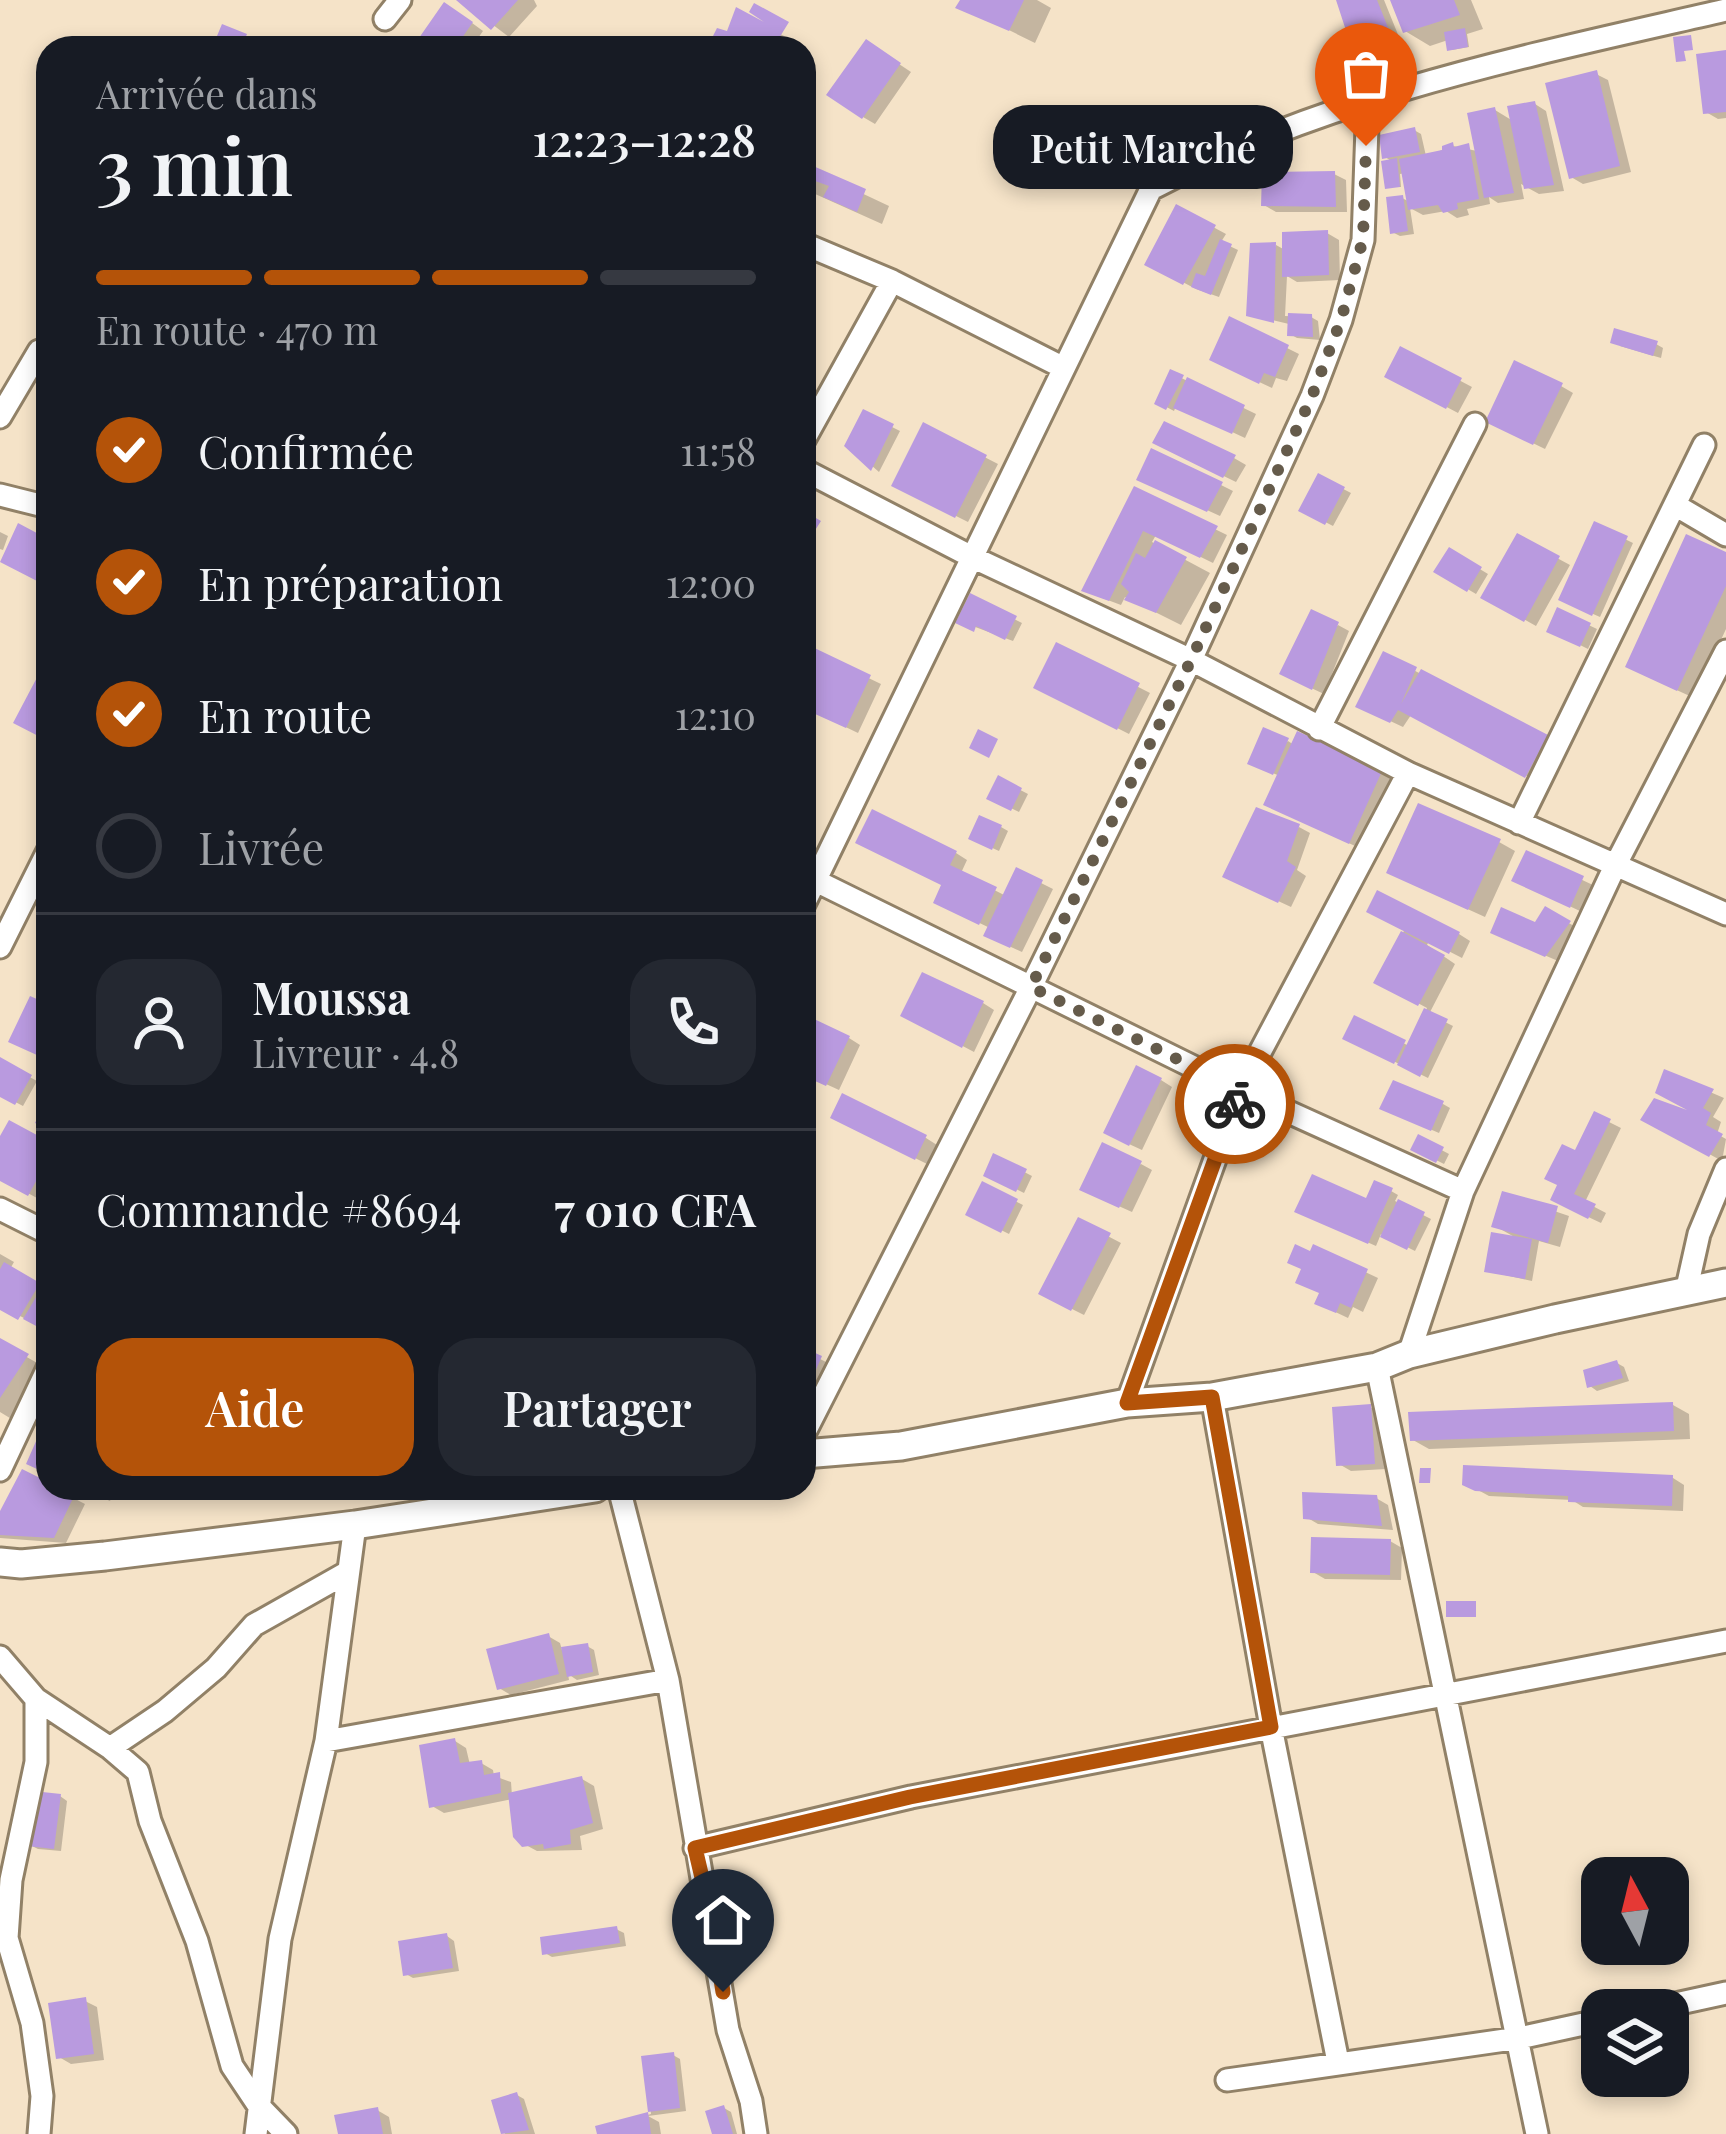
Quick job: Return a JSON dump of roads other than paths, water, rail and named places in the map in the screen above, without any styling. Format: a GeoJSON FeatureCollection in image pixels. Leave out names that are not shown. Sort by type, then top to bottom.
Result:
{"type":"FeatureCollection","features":[{"type":"Feature","properties":{"kind":"street"},"geometry":{"type":"LineString","coordinates":[[385,19],[400,0]]}},
{"type":"Feature","properties":{"kind":"street"},"geometry":{"type":"LineString","coordinates":[[816,866],[1151,189],[1222,151],[1368,99],[1678,10],[1726,10]]}},
{"type":"Feature","properties":{"kind":"street"},"geometry":{"type":"LineString","coordinates":[[816,1410],[1191,660],[1312,396],[1341,320],[1363,239],[1368,99]]}},
{"type":"Feature","properties":{"kind":"street"},"geometry":{"type":"LineString","coordinates":[[816,249],[892,281],[1062,368]]}},
{"type":"Feature","properties":{"kind":"street"},"geometry":{"type":"LineString","coordinates":[[816,418],[892,281]]}},
{"type":"Feature","properties":{"kind":"street"},"geometry":{"type":"LineString","coordinates":[[0,417],[36,358]]}},
{"type":"Feature","properties":{"kind":"street"},"geometry":{"type":"LineString","coordinates":[[1318,729],[1474,424]]}},
{"type":"Feature","properties":{"kind":"street"},"geometry":{"type":"LineString","coordinates":[[1519,823],[1704,445]]}},
{"type":"Feature","properties":{"kind":"street"},"geometry":{"type":"LineString","coordinates":[[816,476],[1191,660],[1408,773],[1726,914]]}},
{"type":"Feature","properties":{"kind":"street"},"geometry":{"type":"LineString","coordinates":[[0,495],[36,504]]}},
{"type":"Feature","properties":{"kind":"street"},"geometry":{"type":"LineString","coordinates":[[1675,506],[1726,535]]}},
{"type":"Feature","properties":{"kind":"street"},"geometry":{"type":"LineString","coordinates":[[1409,1354],[1463,1191],[1615,866],[1726,651]]}},
{"type":"Feature","properties":{"kind":"street"},"geometry":{"type":"LineString","coordinates":[[1127,1403],[1240,1090],[1408,773]]}},
{"type":"Feature","properties":{"kind":"street"},"geometry":{"type":"LineString","coordinates":[[0,947],[36,875]]}},
{"type":"Feature","properties":{"kind":"street"},"geometry":{"type":"LineString","coordinates":[[816,881],[1240,1090],[1463,1191]]}},
{"type":"Feature","properties":{"kind":"street"},"geometry":{"type":"LineString","coordinates":[[1686,1292],[1699,1234],[1726,1169]]}},
{"type":"Feature","properties":{"kind":"street"},"geometry":{"type":"LineString","coordinates":[[0,1209],[36,1226]]}},
{"type":"Feature","properties":{"kind":"street"},"geometry":{"type":"LineString","coordinates":[[816,1453],[901,1446],[1127,1403],[1212,1397],[1377,1367],[1409,1354],[1555,1318],[1726,1283]]}},
{"type":"Feature","properties":{"kind":"street"},"geometry":{"type":"LineString","coordinates":[[1377,1367],[1537,2134]]}},
{"type":"Feature","properties":{"kind":"street"},"geometry":{"type":"LineString","coordinates":[[0,1470],[36,1394]]}},
{"type":"Feature","properties":{"kind":"street"},"geometry":{"type":"LineString","coordinates":[[1212,1397],[1338,2062]]}},
{"type":"Feature","properties":{"kind":"street"},"geometry":{"type":"LineString","coordinates":[[0,1562],[105,1556],[355,1525],[484,1500]]}},
{"type":"Feature","properties":{"kind":"street"},"geometry":{"type":"LineString","coordinates":[[622,1500],[668,1680],[728,2030],[751,2101],[755,2134]]}},
{"type":"Feature","properties":{"kind":"street"},"geometry":{"type":"LineString","coordinates":[[256,2134],[280,1939],[326,1741],[355,1525]]}},
{"type":"Feature","properties":{"kind":"street"},"geometry":{"type":"LineString","coordinates":[[110,1748],[199,1682],[254,1625],[348,1573]]}},
{"type":"Feature","properties":{"kind":"street"},"geometry":{"type":"LineString","coordinates":[[695,1848],[910,1797],[1726,1641]]}},
{"type":"Feature","properties":{"kind":"street"},"geometry":{"type":"LineString","coordinates":[[0,1658],[36,1699],[138,1772],[150,1821],[197,1941],[232,2066],[258,2105],[286,2134]]}},
{"type":"Feature","properties":{"kind":"street"},"geometry":{"type":"LineString","coordinates":[[326,1741],[668,1680]]}},
{"type":"Feature","properties":{"kind":"street"},"geometry":{"type":"LineString","coordinates":[[36,1699],[36,1762],[11,1880],[7,1938],[32,2023],[42,2096],[39,2134]]}},
{"type":"Feature","properties":{"kind":"street"},"geometry":{"type":"LineString","coordinates":[[1689,2001],[1726,1993]]}},
{"type":"Feature","properties":{"kind":"street"},"geometry":{"type":"LineString","coordinates":[[1227,2080],[1519,2038],[1581,2025]]}},
{"type":"Feature","properties":{"kind":"place","name":"Petit Marché"},"geometry":{"type":"Point","coordinates":[1366,146]}}]}
